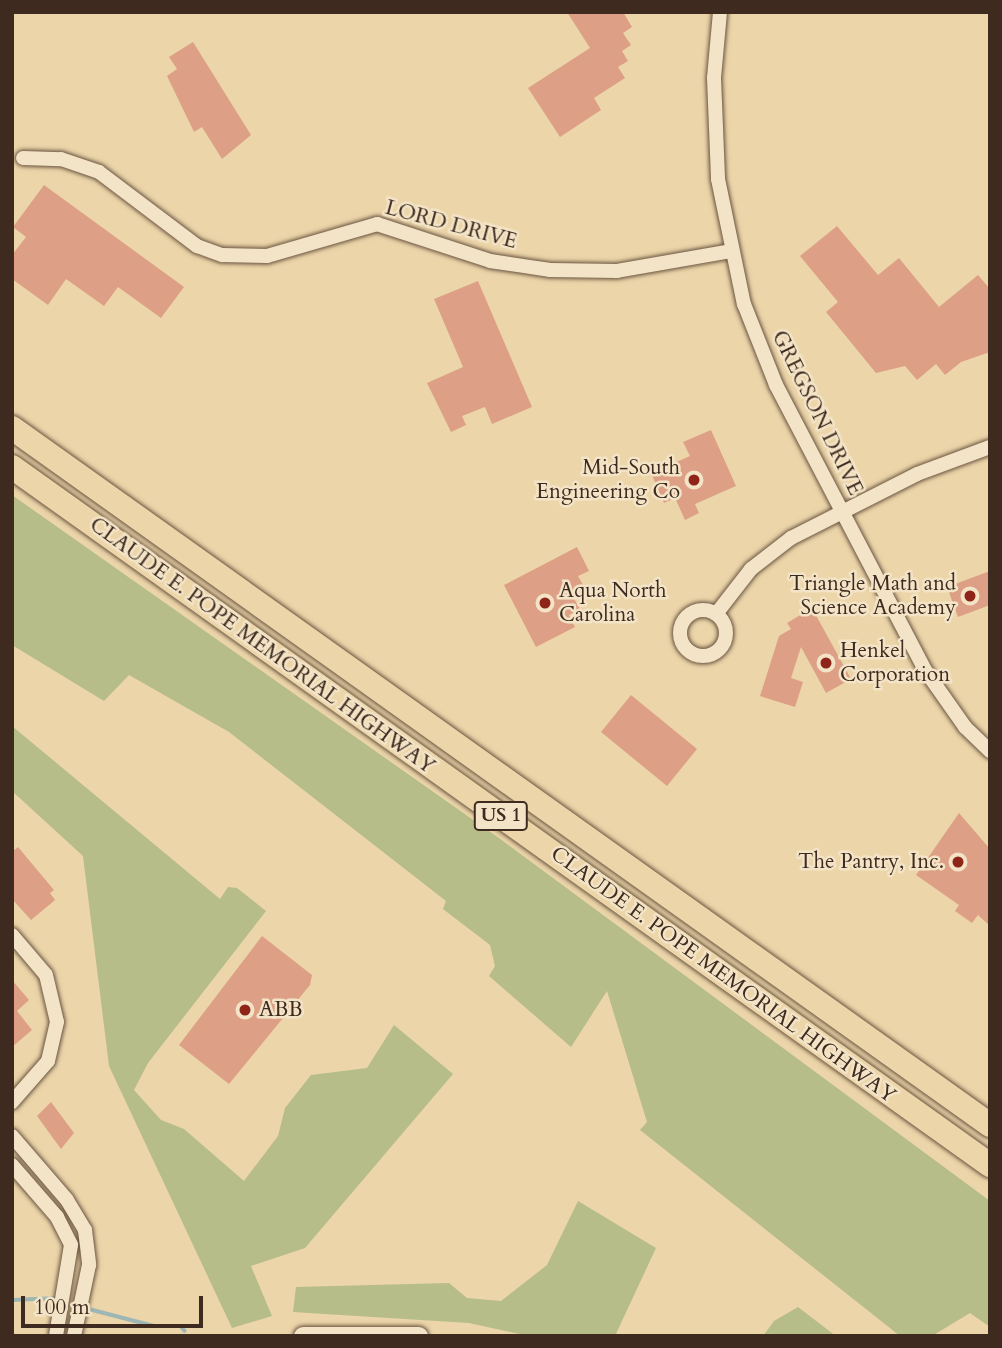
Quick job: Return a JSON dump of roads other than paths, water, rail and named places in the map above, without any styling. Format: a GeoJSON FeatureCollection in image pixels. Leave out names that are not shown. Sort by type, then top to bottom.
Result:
{"type":"FeatureCollection","features":[{"type":"Feature","properties":{"kind":"highway","name":"CLAUDE E. POPE MEMORIAL HIGHWAY"},"geometry":{"type":"LineString","coordinates":[[12,428],[990,1125]]}},
{"type":"Feature","properties":{"kind":"highway","name":"CLAUDE E. POPE MEMORIAL HIGHWAY"},"geometry":{"type":"LineString","coordinates":[[12,467],[990,1166]]}},
{"type":"Feature","properties":{"kind":"street","name":"GREGSON DRIVE"},"geometry":{"type":"LineString","coordinates":[[720,12],[714,120],[732,251],[769,370],[925,670],[965,727],[990,751]]}},
{"type":"Feature","properties":{"kind":"street","name":"LORD DRIVE"},"geometry":{"type":"LineString","coordinates":[[23,158],[61,159],[99,172],[197,246],[222,255],[267,256],[377,224],[490,261],[550,270],[617,271],[732,251]]}},
{"type":"Feature","properties":{"kind":"street"},"geometry":{"type":"LineString","coordinates":[[716,614],[765,556],[840,509],[990,447]]}},
{"type":"Feature","properties":{"kind":"street"},"geometry":{"type":"LineString","coordinates":[[12,935],[46,975],[57,1022],[48,1061],[12,1102]]}},
{"type":"Feature","properties":{"kind":"street"},"geometry":{"type":"LineString","coordinates":[[12,1136],[82,1222],[89,1248],[74,1331]]}},
{"type":"Feature","properties":{"kind":"street"},"geometry":{"type":"LineString","coordinates":[[12,1165],[66,1232],[68,1280],[57,1315],[56,1336]]}},
{"type":"Feature","properties":{"kind":"street"},"geometry":{"type":"LineString","coordinates":[[303,1336],[419,1336]]}},
{"type":"Feature","properties":{"kind":"waterway"},"geometry":{"type":"LineString","coordinates":[[12,1300],[59,1298]]}},
{"type":"Feature","properties":{"kind":"waterway"},"geometry":{"type":"LineString","coordinates":[[85,1308],[154,1326],[181,1326],[185,1331]]}},
{"type":"Feature","properties":{"kind":"place","name":"Mid-South Engineering Co"},"geometry":{"type":"Point","coordinates":[694,480]}},
{"type":"Feature","properties":{"kind":"place","name":"Triangle Math and Science Academy"},"geometry":{"type":"Point","coordinates":[970,596]}},
{"type":"Feature","properties":{"kind":"place","name":"Aqua North Carolina"},"geometry":{"type":"Point","coordinates":[545,603]}},
{"type":"Feature","properties":{"kind":"place","name":"Henkel Corporation"},"geometry":{"type":"Point","coordinates":[826,663]}},
{"type":"Feature","properties":{"kind":"place","name":"The Pantry, Inc."},"geometry":{"type":"Point","coordinates":[958,862]}},
{"type":"Feature","properties":{"kind":"place","name":"ABB"},"geometry":{"type":"Point","coordinates":[245,1010]}}]}
